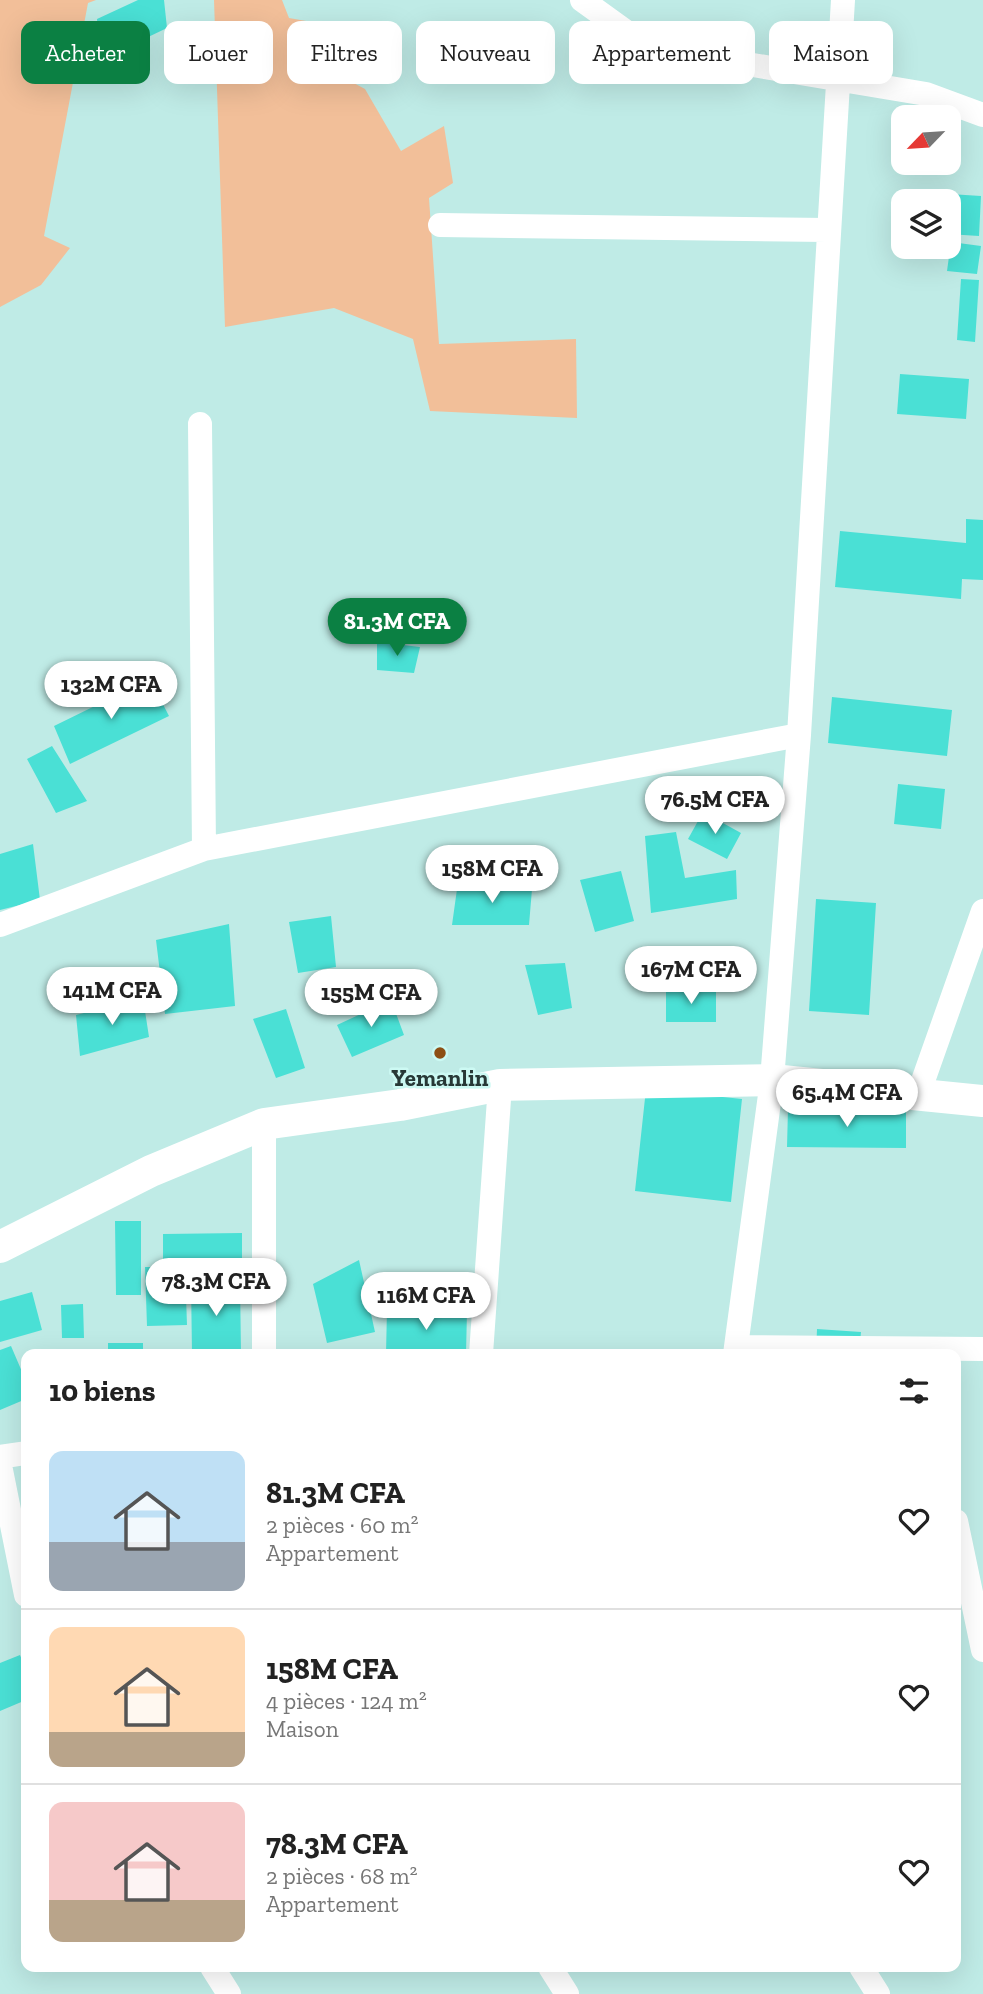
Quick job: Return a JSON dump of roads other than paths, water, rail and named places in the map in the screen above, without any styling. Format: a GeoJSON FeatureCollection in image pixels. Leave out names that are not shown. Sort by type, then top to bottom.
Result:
{"type":"FeatureCollection","features":[{"type":"Feature","properties":{"kind":"street"},"geometry":{"type":"LineString","coordinates":[[582,0],[636,39],[658,49],[769,69]]}},
{"type":"Feature","properties":{"kind":"street"},"geometry":{"type":"LineString","coordinates":[[841,21],[842,0]]}},
{"type":"Feature","properties":{"kind":"street"},"geometry":{"type":"LineString","coordinates":[[736,1349],[772,1080],[799,735],[838,84]]}},
{"type":"Feature","properties":{"kind":"street"},"geometry":{"type":"LineString","coordinates":[[858,84],[926,94],[983,115]]}},
{"type":"Feature","properties":{"kind":"street"},"geometry":{"type":"LineString","coordinates":[[440,225],[827,230]]}},
{"type":"Feature","properties":{"kind":"street"},"geometry":{"type":"LineString","coordinates":[[200,424],[204,849]]}},
{"type":"Feature","properties":{"kind":"street"},"geometry":{"type":"LineString","coordinates":[[0,925],[204,849],[799,735]]}},
{"type":"Feature","properties":{"kind":"street"},"geometry":{"type":"LineString","coordinates":[[918,1095],[983,911]]}},
{"type":"Feature","properties":{"kind":"street"},"geometry":{"type":"LineString","coordinates":[[0,1247],[150,1171],[264,1124],[400,1105],[500,1085],[772,1080],[983,1101]]}},
{"type":"Feature","properties":{"kind":"street"},"geometry":{"type":"LineString","coordinates":[[481,1349],[500,1085]]}},
{"type":"Feature","properties":{"kind":"street"},"geometry":{"type":"LineString","coordinates":[[264,1124],[264,1349]]}},
{"type":"Feature","properties":{"kind":"street"},"geometry":{"type":"LineString","coordinates":[[961,1350],[983,1349]]}},
{"type":"Feature","properties":{"kind":"street"},"geometry":{"type":"LineString","coordinates":[[0,1457],[21,1454]]}},
{"type":"Feature","properties":{"kind":"street"},"geometry":{"type":"LineString","coordinates":[[0,1465],[21,1570]]}},
{"type":"Feature","properties":{"kind":"street"},"geometry":{"type":"LineString","coordinates":[[961,1541],[980,1618],[983,1650]]}},
{"type":"Feature","properties":{"kind":"street"},"geometry":{"type":"LineString","coordinates":[[215,1972],[229,1994]]}},
{"type":"Feature","properties":{"kind":"street"},"geometry":{"type":"LineString","coordinates":[[553,1972],[568,1994]]}},
{"type":"Feature","properties":{"kind":"street"},"geometry":{"type":"LineString","coordinates":[[863,1972],[878,1994]]}},
{"type":"Feature","properties":{"kind":"place","name":"Yemanlin"},"geometry":{"type":"Point","coordinates":[440,1053]}}]}
